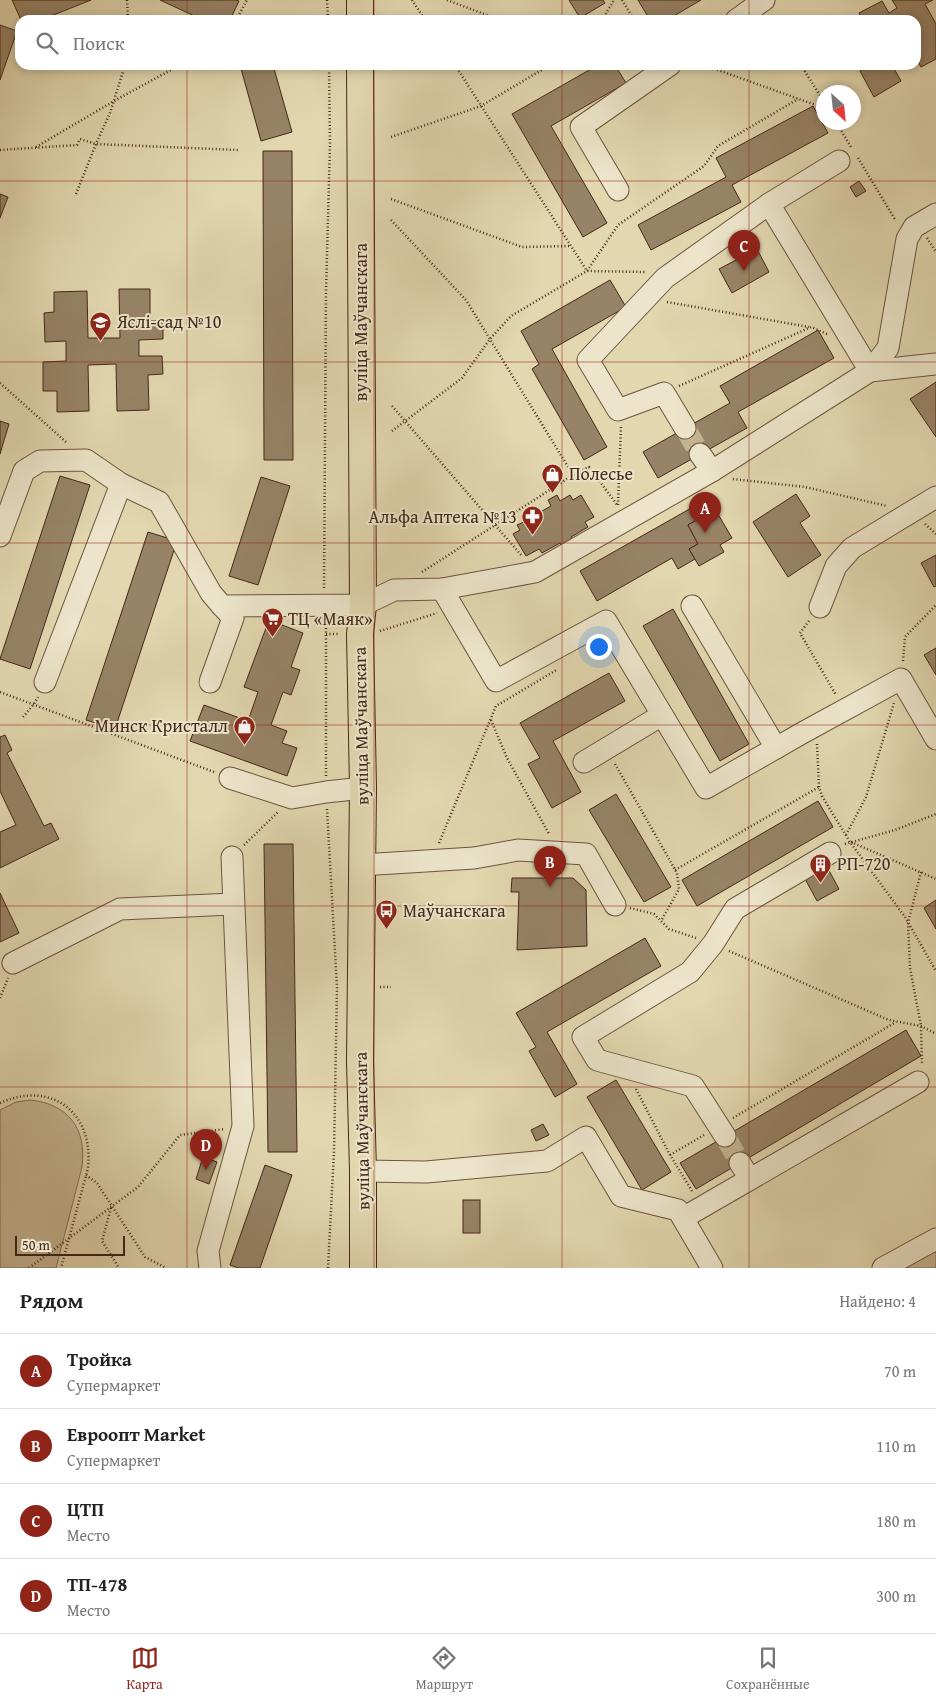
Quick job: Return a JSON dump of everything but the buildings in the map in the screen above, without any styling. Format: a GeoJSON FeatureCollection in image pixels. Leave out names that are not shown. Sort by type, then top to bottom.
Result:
{"type":"FeatureCollection","features":[{"type":"Feature","properties":{"kind":"main road"},"geometry":{"type":"LineString","coordinates":[[360,0],[360,15]]}},
{"type":"Feature","properties":{"kind":"main road","name":"вуліца Маўчанскага"},"geometry":{"type":"LineString","coordinates":[[360,70],[363,605],[360,634],[363,788],[360,1061],[363,1268]]}},
{"type":"Feature","properties":{"kind":"street"},"geometry":{"type":"LineString","coordinates":[[743,15],[764,0]]}},
{"type":"Feature","properties":{"kind":"street"},"geometry":{"type":"LineString","coordinates":[[618,190],[581,127],[663,70]]}},
{"type":"Feature","properties":{"kind":"street"},"geometry":{"type":"LineString","coordinates":[[685,428],[664,393],[618,410],[588,360],[665,278],[769,204],[839,161]]}},
{"type":"Feature","properties":{"kind":"street"},"geometry":{"type":"LineString","coordinates":[[769,204],[870,371]]}},
{"type":"Feature","properties":{"kind":"street"},"geometry":{"type":"LineString","coordinates":[[222,606],[363,605],[394,590],[442,589],[536,572],[622,513],[870,371],[888,348],[907,239],[914,227],[936,214]]}},
{"type":"Feature","properties":{"kind":"street"},"geometry":{"type":"LineString","coordinates":[[870,371],[936,364]]}},
{"type":"Feature","properties":{"kind":"street"},"geometry":{"type":"LineString","coordinates":[[0,536],[24,471],[40,461],[86,460],[121,484],[159,502],[211,593],[233,618],[210,682]]}},
{"type":"Feature","properties":{"kind":"street"},"geometry":{"type":"LineString","coordinates":[[45,682],[121,484]]}},
{"type":"Feature","properties":{"kind":"street"},"geometry":{"type":"LineString","coordinates":[[820,607],[836,566],[852,548],[936,497]]}},
{"type":"Feature","properties":{"kind":"street"},"geometry":{"type":"LineString","coordinates":[[442,589],[496,681],[606,621],[706,788],[901,679],[936,739]]}},
{"type":"Feature","properties":{"kind":"street"},"geometry":{"type":"LineString","coordinates":[[692,606],[776,748]]}},
{"type":"Feature","properties":{"kind":"street"},"geometry":{"type":"LineString","coordinates":[[584,762],[662,715]]}},
{"type":"Feature","properties":{"kind":"street"},"geometry":{"type":"LineString","coordinates":[[230,778],[292,798],[363,788]]}},
{"type":"Feature","properties":{"kind":"street"},"geometry":{"type":"LineString","coordinates":[[362,866],[474,858],[518,850],[586,854],[615,905]]}},
{"type":"Feature","properties":{"kind":"street"},"geometry":{"type":"LineString","coordinates":[[722,1131],[693,1086],[597,1060],[583,1037],[690,972],[713,944],[735,909],[830,853]]}},
{"type":"Feature","properties":{"kind":"street"},"geometry":{"type":"LineString","coordinates":[[210,1268],[208,1251],[243,1126],[232,857]]}},
{"type":"Feature","properties":{"kind":"street"},"geometry":{"type":"LineString","coordinates":[[13,963],[120,909],[234,904]]}},
{"type":"Feature","properties":{"kind":"street"},"geometry":{"type":"LineString","coordinates":[[683,1218],[702,1207],[745,1171],[918,1082]]}},
{"type":"Feature","properties":{"kind":"street"},"geometry":{"type":"LineString","coordinates":[[363,1171],[426,1172],[547,1161],[586,1137],[621,1196],[678,1210],[712,1268]]}},
{"type":"Feature","properties":{"kind":"street"},"geometry":{"type":"LineString","coordinates":[[883,1268],[936,1239]]}},
{"type":"Feature","properties":{"kind":"path"},"geometry":{"type":"LineString","coordinates":[[126,0],[128,15]]}},
{"type":"Feature","properties":{"kind":"path"},"geometry":{"type":"LineString","coordinates":[[239,15],[247,0]]}},
{"type":"Feature","properties":{"kind":"path"},"geometry":{"type":"LineString","coordinates":[[327,0],[328,15]]}},
{"type":"Feature","properties":{"kind":"path"},"geometry":{"type":"LineString","coordinates":[[412,0],[422,15]]}},
{"type":"Feature","properties":{"kind":"path"},"geometry":{"type":"LineString","coordinates":[[447,0],[487,15]]}},
{"type":"Feature","properties":{"kind":"path"},"geometry":{"type":"LineString","coordinates":[[605,15],[614,0]]}},
{"type":"Feature","properties":{"kind":"path"},"geometry":{"type":"LineString","coordinates":[[622,0],[631,15]]}},
{"type":"Feature","properties":{"kind":"path"},"geometry":{"type":"LineString","coordinates":[[76,194],[114,101],[123,70]]}},
{"type":"Feature","properties":{"kind":"path"},"geometry":{"type":"LineString","coordinates":[[35,148],[171,70]]}},
{"type":"Feature","properties":{"kind":"path"},"geometry":{"type":"LineString","coordinates":[[328,1268],[334,1152],[337,988],[326,792],[326,634],[324,604],[326,302],[330,144],[329,70]]}},
{"type":"Feature","properties":{"kind":"path"},"geometry":{"type":"LineString","coordinates":[[458,70],[586,271]]}},
{"type":"Feature","properties":{"kind":"path"},"geometry":{"type":"LineString","coordinates":[[391,137],[482,106],[542,70]]}},
{"type":"Feature","properties":{"kind":"path"},"geometry":{"type":"LineString","coordinates":[[718,70],[816,105]]}},
{"type":"Feature","properties":{"kind":"path"},"geometry":{"type":"LineString","coordinates":[[804,70],[816,89]]}},
{"type":"Feature","properties":{"kind":"path"},"geometry":{"type":"LineString","coordinates":[[392,431],[462,378],[490,339],[511,316],[586,271],[618,225],[704,166],[718,146],[798,99]]}},
{"type":"Feature","properties":{"kind":"path"},"geometry":{"type":"LineString","coordinates":[[841,130],[907,239]]}},
{"type":"Feature","properties":{"kind":"path"},"geometry":{"type":"LineString","coordinates":[[0,150],[77,145],[80,139],[96,144],[238,150]]}},
{"type":"Feature","properties":{"kind":"path"},"geometry":{"type":"LineString","coordinates":[[391,199],[522,247],[570,246]]}},
{"type":"Feature","properties":{"kind":"path"},"geometry":{"type":"LineString","coordinates":[[391,220],[466,300],[572,475]]}},
{"type":"Feature","properties":{"kind":"path"},"geometry":{"type":"LineString","coordinates":[[586,271],[645,272]]}},
{"type":"Feature","properties":{"kind":"path"},"geometry":{"type":"LineString","coordinates":[[647,298],[811,327],[854,345]]}},
{"type":"Feature","properties":{"kind":"path"},"geometry":{"type":"LineString","coordinates":[[664,393],[811,327]]}},
{"type":"Feature","properties":{"kind":"path"},"geometry":{"type":"LineString","coordinates":[[0,383],[86,460]]}},
{"type":"Feature","properties":{"kind":"path"},"geometry":{"type":"LineString","coordinates":[[392,406],[536,572]]}},
{"type":"Feature","properties":{"kind":"path"},"geometry":{"type":"LineString","coordinates":[[618,410],[622,429],[622,513]]}},
{"type":"Feature","properties":{"kind":"path"},"geometry":{"type":"LineString","coordinates":[[394,590],[572,475],[589,467],[622,513]]}},
{"type":"Feature","properties":{"kind":"path"},"geometry":{"type":"LineString","coordinates":[[705,467],[806,487],[910,512],[936,534]]}},
{"type":"Feature","properties":{"kind":"path"},"geometry":{"type":"LineString","coordinates":[[846,835],[866,797],[901,679],[905,637],[936,605]]}},
{"type":"Feature","properties":{"kind":"path"},"geometry":{"type":"LineString","coordinates":[[820,607],[800,633],[845,709]]}},
{"type":"Feature","properties":{"kind":"path"},"geometry":{"type":"LineString","coordinates":[[389,629],[454,608]]}},
{"type":"Feature","properties":{"kind":"path"},"geometry":{"type":"LineString","coordinates":[[929,613],[936,609]]}},
{"type":"Feature","properties":{"kind":"path"},"geometry":{"type":"LineString","coordinates":[[431,861],[496,706],[564,666]]}},
{"type":"Feature","properties":{"kind":"path"},"geometry":{"type":"LineString","coordinates":[[23,716],[34,704],[45,682]]}},
{"type":"Feature","properties":{"kind":"path"},"geometry":{"type":"LineString","coordinates":[[0,692],[230,778]]}},
{"type":"Feature","properties":{"kind":"path"},"geometry":{"type":"LineString","coordinates":[[491,720],[507,758],[559,853]]}},
{"type":"Feature","properties":{"kind":"path"},"geometry":{"type":"LineString","coordinates":[[816,725],[819,787],[822,796],[850,842],[908,923],[936,971]]}},
{"type":"Feature","properties":{"kind":"path"},"geometry":{"type":"LineString","coordinates":[[606,749],[675,870],[679,889],[661,921]]}},
{"type":"Feature","properties":{"kind":"path"},"geometry":{"type":"LineString","coordinates":[[675,870],[819,787]]}},
{"type":"Feature","properties":{"kind":"path"},"geometry":{"type":"LineString","coordinates":[[232,857],[292,798]]}},
{"type":"Feature","properties":{"kind":"path"},"geometry":{"type":"LineString","coordinates":[[830,853],[850,842],[895,830],[936,814]]}},
{"type":"Feature","properties":{"kind":"path"},"geometry":{"type":"LineString","coordinates":[[850,842],[936,879]]}},
{"type":"Feature","properties":{"kind":"path"},"geometry":{"type":"LineString","coordinates":[[918,1082],[923,1063],[921,1026],[910,968],[908,923],[921,872]]}},
{"type":"Feature","properties":{"kind":"path"},"geometry":{"type":"LineString","coordinates":[[615,905],[654,914],[669,929],[713,944],[889,1020],[921,1026],[936,1034]]}},
{"type":"Feature","properties":{"kind":"path"},"geometry":{"type":"LineString","coordinates":[[670,1155],[722,1131],[898,1021]]}},
{"type":"Feature","properties":{"kind":"path"},"geometry":{"type":"LineString","coordinates":[[625,1068],[670,1155],[702,1207]]}},
{"type":"Feature","properties":{"kind":"path"},"geometry":{"type":"LineString","coordinates":[[0,1103],[14,1096],[30,1094],[45,1096],[59,1102],[72,1111],[81,1123],[87,1138],[90,1153],[86,1176],[61,1268]]}},
{"type":"Feature","properties":{"kind":"path"},"geometry":{"type":"LineString","coordinates":[[29,1268],[138,1187],[180,1135],[243,1126]]}},
{"type":"Feature","properties":{"kind":"path"},"geometry":{"type":"LineString","coordinates":[[86,1176],[97,1183],[145,1257],[166,1268]]}},
{"type":"Feature","properties":{"kind":"path"},"geometry":{"type":"LineString","coordinates":[[112,1207],[102,1241],[119,1268]]}},
{"type":"Feature","properties":{"kind":"shaded area"},"geometry":{"type":"Polygon","coordinates":[[[30,1100],[43,1102],[55,1107],[72,1120],[78,1130],[81,1141],[83,1153],[82,1167],[56,1268],[0,1268],[0,1110],[16,1102],[30,1100]]]}},
{"type":"Feature","properties":{"kind":"shaded area"},"geometry":{"type":"Polygon","coordinates":[[[936,1243],[936,1268],[892,1268],[936,1243]]]}},
{"type":"Feature","properties":{"kind":"tunnel"},"geometry":{"type":"LineString","coordinates":[[685,428],[700,454]]}},
{"type":"Feature","properties":{"kind":"tunnel"},"geometry":{"type":"LineString","coordinates":[[725,1136],[740,1163]]}},
{"type":"Feature","properties":{"kind":"place","name":"ЦТП"},"geometry":{"type":"Point","coordinates":[744,271]}},
{"type":"Feature","properties":{"kind":"place","name":"Яслі-сад №10"},"geometry":{"type":"Point","coordinates":[101,341]}},
{"type":"Feature","properties":{"kind":"place","name":"Полесье"},"geometry":{"type":"Point","coordinates":[553,493]}},
{"type":"Feature","properties":{"kind":"place","name":"Тройка"},"geometry":{"type":"Point","coordinates":[705,533]}},
{"type":"Feature","properties":{"kind":"place","name":"Альфа Аптека №13"},"geometry":{"type":"Point","coordinates":[533,536]}},
{"type":"Feature","properties":{"kind":"place","name":"ТЦ «Маяк»"},"geometry":{"type":"Point","coordinates":[272,638]}},
{"type":"Feature","properties":{"kind":"place","name":"Минск Кристалл"},"geometry":{"type":"Point","coordinates":[244,745]}},
{"type":"Feature","properties":{"kind":"place","name":"РП-720"},"geometry":{"type":"Point","coordinates":[821,883]}},
{"type":"Feature","properties":{"kind":"place","name":"Евроопт Market"},"geometry":{"type":"Point","coordinates":[550,887]}},
{"type":"Feature","properties":{"kind":"place","name":"Маўчанскага"},"geometry":{"type":"Point","coordinates":[387,930]}},
{"type":"Feature","properties":{"kind":"place","name":"ТП-478"},"geometry":{"type":"Point","coordinates":[206,1170]}}]}
